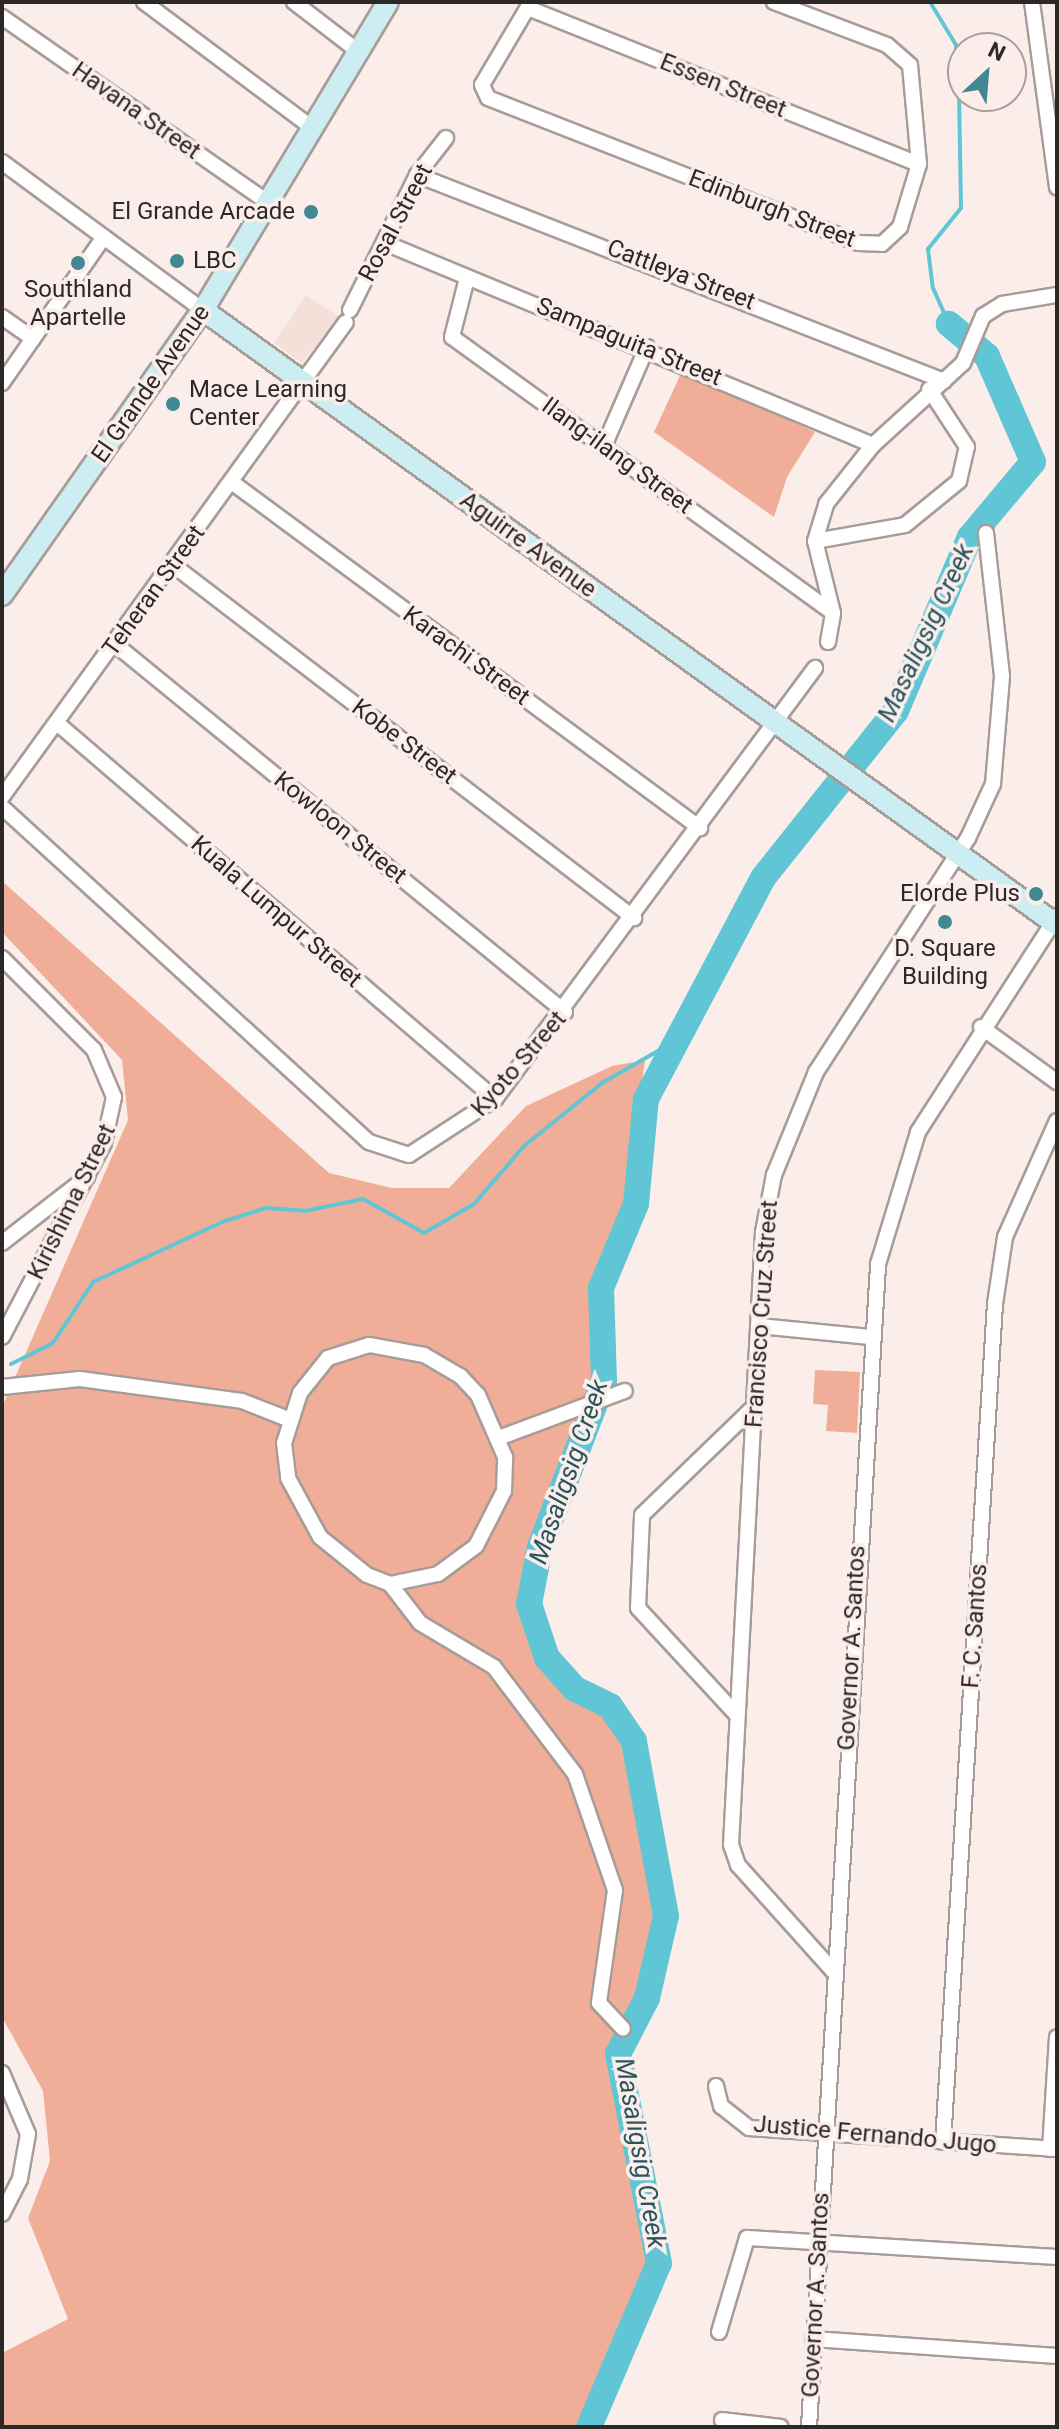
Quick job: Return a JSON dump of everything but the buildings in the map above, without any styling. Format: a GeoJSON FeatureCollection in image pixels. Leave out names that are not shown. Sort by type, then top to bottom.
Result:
{"type":"FeatureCollection","features":[{"type":"Feature","properties":{"kind":"street"},"geometry":{"type":"LineString","coordinates":[[144,2],[314,129]]}},
{"type":"Feature","properties":{"kind":"street"},"geometry":{"type":"LineString","coordinates":[[294,2],[359,52]]}},
{"type":"Feature","properties":{"kind":"street","name":"El Grande Avenue"},"geometry":{"type":"LineString","coordinates":[[2,595],[203,310],[270,204],[388,2]]}},
{"type":"Feature","properties":{"kind":"street","name":"Edinburgh Street"},"geometry":{"type":"LineString","coordinates":[[530,5],[481,90],[858,243],[892,239],[919,164],[904,56],[807,8],[774,2]]}},
{"type":"Feature","properties":{"kind":"street"},"geometry":{"type":"LineString","coordinates":[[1032,2],[1057,187]]}},
{"type":"Feature","properties":{"kind":"street","name":"Essen Street"},"geometry":{"type":"LineString","coordinates":[[530,5],[919,164]]}},
{"type":"Feature","properties":{"kind":"street","name":"Havana Street"},"geometry":{"type":"LineString","coordinates":[[2,17],[270,204]]}},
{"type":"Feature","properties":{"kind":"street"},"geometry":{"type":"LineString","coordinates":[[1040,64],[1057,61]]}},
{"type":"Feature","properties":{"kind":"street","name":"Rosal Street"},"geometry":{"type":"LineString","coordinates":[[303,383],[348,316],[417,175],[446,138]]}},
{"type":"Feature","properties":{"kind":"street","name":"Aguirre Avenue"},"geometry":{"type":"LineString","coordinates":[[2,162],[840,770],[1056,921]]}},
{"type":"Feature","properties":{"kind":"street","name":"Cattleya Street"},"geometry":{"type":"LineString","coordinates":[[417,175],[944,381]]}},
{"type":"Feature","properties":{"kind":"street"},"geometry":{"type":"LineString","coordinates":[[2,383],[104,237]]}},
{"type":"Feature","properties":{"kind":"street","name":"Sampaguita Street"},"geometry":{"type":"LineString","coordinates":[[385,243],[647,347],[873,445]]}},
{"type":"Feature","properties":{"kind":"street","name":"Ilang-ilang Street"},"geometry":{"type":"LineString","coordinates":[[467,278],[452,337],[833,613]]}},
{"type":"Feature","properties":{"kind":"street"},"geometry":{"type":"LineString","coordinates":[[828,642],[833,613],[815,541],[826,504],[873,445],[929,389],[944,381],[967,353],[973,332],[1002,304],[1057,295]]}},
{"type":"Feature","properties":{"kind":"street"},"geometry":{"type":"LineString","coordinates":[[2,317],[33,339]]}},
{"type":"Feature","properties":{"kind":"street"},"geometry":{"type":"LineString","coordinates":[[604,446],[647,347]]}},
{"type":"Feature","properties":{"kind":"street","name":"Teheran Street"},"geometry":{"type":"LineString","coordinates":[[2,797],[116,645],[303,383]]}},
{"type":"Feature","properties":{"kind":"street"},"geometry":{"type":"LineString","coordinates":[[815,541],[905,525],[959,481],[967,447],[929,389]]}},
{"type":"Feature","properties":{"kind":"street","name":"Karachi Street"},"geometry":{"type":"LineString","coordinates":[[233,483],[700,828]]}},
{"type":"Feature","properties":{"kind":"street","name":"Francisco Cruz Street"},"geometry":{"type":"LineString","coordinates":[[834,1972],[738,1865],[729,1827],[766,1214],[798,1110],[832,1041],[958,854],[993,784],[1002,710],[986,533]]}},
{"type":"Feature","properties":{"kind":"street","name":"Kobe Street"},"geometry":{"type":"LineString","coordinates":[[173,565],[634,918]]}},
{"type":"Feature","properties":{"kind":"street","name":"Kowloon Street"},"geometry":{"type":"LineString","coordinates":[[116,645],[565,1012]]}},
{"type":"Feature","properties":{"kind":"street","name":"Kyoto Street"},"geometry":{"type":"LineString","coordinates":[[2,807],[381,1150],[409,1155],[427,1148],[495,1099],[565,1012],[815,668]]}},
{"type":"Feature","properties":{"kind":"street","name":"Kuala Lumpur Street"},"geometry":{"type":"LineString","coordinates":[[57,723],[495,1099]]}},
{"type":"Feature","properties":{"kind":"street","name":"Governor A. Santos"},"geometry":{"type":"LineString","coordinates":[[809,2427],[870,1337],[878,1264],[903,1168],[947,1076],[1056,921]]}},
{"type":"Feature","properties":{"kind":"street","name":"Kirishima Street"},"geometry":{"type":"LineString","coordinates":[[2,1337],[89,1175],[113,1118],[107,1071],[4,963]]}},
{"type":"Feature","properties":{"kind":"street"},"geometry":{"type":"LineString","coordinates":[[981,1027],[1057,1082]]}},
{"type":"Feature","properties":{"kind":"street","name":"F. C. Santos"},"geometry":{"type":"LineString","coordinates":[[943,2142],[995,1304],[1005,1237],[1057,1121]]}},
{"type":"Feature","properties":{"kind":"street"},"geometry":{"type":"LineString","coordinates":[[2,1243],[89,1175]]}},
{"type":"Feature","properties":{"kind":"street"},"geometry":{"type":"LineString","coordinates":[[759,1326],[870,1337]]}},
{"type":"Feature","properties":{"kind":"street"},"geometry":{"type":"LineString","coordinates":[[390,1584],[438,1574],[476,1546],[504,1491],[501,1437],[478,1395],[446,1366],[369,1345],[328,1358],[288,1419],[288,1478],[300,1508],[344,1560],[390,1584],[420,1623],[494,1667],[575,1774],[615,1890],[599,2003],[623,2029]]}},
{"type":"Feature","properties":{"kind":"street"},"geometry":{"type":"LineString","coordinates":[[2,1387],[80,1379],[242,1401],[288,1419]]}},
{"type":"Feature","properties":{"kind":"street"},"geometry":{"type":"LineString","coordinates":[[501,1437],[618,1393]]}},
{"type":"Feature","properties":{"kind":"street"},"geometry":{"type":"LineString","coordinates":[[735,1713],[638,1608],[642,1515],[754,1407]]}},
{"type":"Feature","properties":{"kind":"street"},"geometry":{"type":"LineString","coordinates":[[1053,2149],[1057,2037]]}},
{"type":"Feature","properties":{"kind":"street"},"geometry":{"type":"LineString","coordinates":[[2,2073],[28,2134],[20,2179],[2,2214]]}},
{"type":"Feature","properties":{"kind":"street","name":"Justice Fernando Jugo"},"geometry":{"type":"LineString","coordinates":[[716,2086],[721,2106],[749,2128],[1053,2149]]}},
{"type":"Feature","properties":{"kind":"street"},"geometry":{"type":"LineString","coordinates":[[719,2332],[747,2238],[1057,2257]]}},
{"type":"Feature","properties":{"kind":"street"},"geometry":{"type":"LineString","coordinates":[[813,2339],[1057,2356]]}},
{"type":"Feature","properties":{"kind":"street"},"geometry":{"type":"LineString","coordinates":[[722,2420],[781,2427]]}},
{"type":"Feature","properties":{"kind":"shaded area"},"geometry":{"type":"Polygon","coordinates":[[[306,295],[339,317],[302,363],[274,343],[306,295]]]}},
{"type":"Feature","properties":{"kind":"shaded area"},"geometry":{"type":"Polygon","coordinates":[[[682,371],[815,432],[787,477],[774,517],[654,432],[682,371]]]}},
{"type":"Feature","properties":{"kind":"shaded area"},"geometry":{"type":"Polygon","coordinates":[[[2,881],[329,1173],[392,1188],[449,1188],[526,1106],[612,1066],[645,1060],[626,1202],[591,1287],[604,1380],[540,1547],[529,1604],[547,1658],[575,1689],[610,1706],[634,1741],[666,1916],[647,1998],[618,2054],[659,2263],[589,2427],[2,2427],[2,2353],[68,2319],[28,2218],[50,2161],[43,2091],[2,2017],[2,1407],[128,1120],[122,1060],[2,932],[2,881]]]}},
{"type":"Feature","properties":{"kind":"shaded area"},"geometry":{"type":"Polygon","coordinates":[[[815,1370],[860,1372],[857,1433],[826,1431],[828,1405],[813,1404],[815,1370]]]}},
{"type":"Feature","properties":{"kind":"waterway","name":"Masaligsig Creek"},"geometry":{"type":"LineString","coordinates":[[930,2],[956,45],[959,92],[961,208],[928,249],[933,288],[949,324]]}},
{"type":"Feature","properties":{"kind":"waterway","name":"Masaligsig Creek"},"geometry":{"type":"LineString","coordinates":[[589,2427],[659,2263],[618,2054],[647,1998],[666,1916],[634,1741],[610,1706],[575,1689],[547,1658],[529,1604],[540,1547],[604,1380],[601,1288],[636,1204],[646,1099],[763,878],[896,711],[970,537],[1033,462],[987,356],[949,324]]}},
{"type":"Feature","properties":{"kind":"waterway","name":"Masaligsig Creek"},"geometry":{"type":"LineString","coordinates":[[11,1364],[53,1343],[93,1282],[222,1222],[266,1208],[305,1211],[363,1199],[424,1233],[474,1204],[524,1146],[602,1083],[684,1036]]}},
{"type":"Feature","properties":{"kind":"place","name":"El Grande Arcade"},"geometry":{"type":"Point","coordinates":[311,212]}},
{"type":"Feature","properties":{"kind":"place","name":"LBC"},"geometry":{"type":"Point","coordinates":[177,261]}},
{"type":"Feature","properties":{"kind":"place","name":"Southland Apartelle"},"geometry":{"type":"Point","coordinates":[78,263]}},
{"type":"Feature","properties":{"kind":"place","name":"Mace Learning Center"},"geometry":{"type":"Point","coordinates":[173,404]}},
{"type":"Feature","properties":{"kind":"place","name":"Elorde Plus"},"geometry":{"type":"Point","coordinates":[1036,894]}},
{"type":"Feature","properties":{"kind":"place","name":"D. Square Building"},"geometry":{"type":"Point","coordinates":[945,922]}}]}
